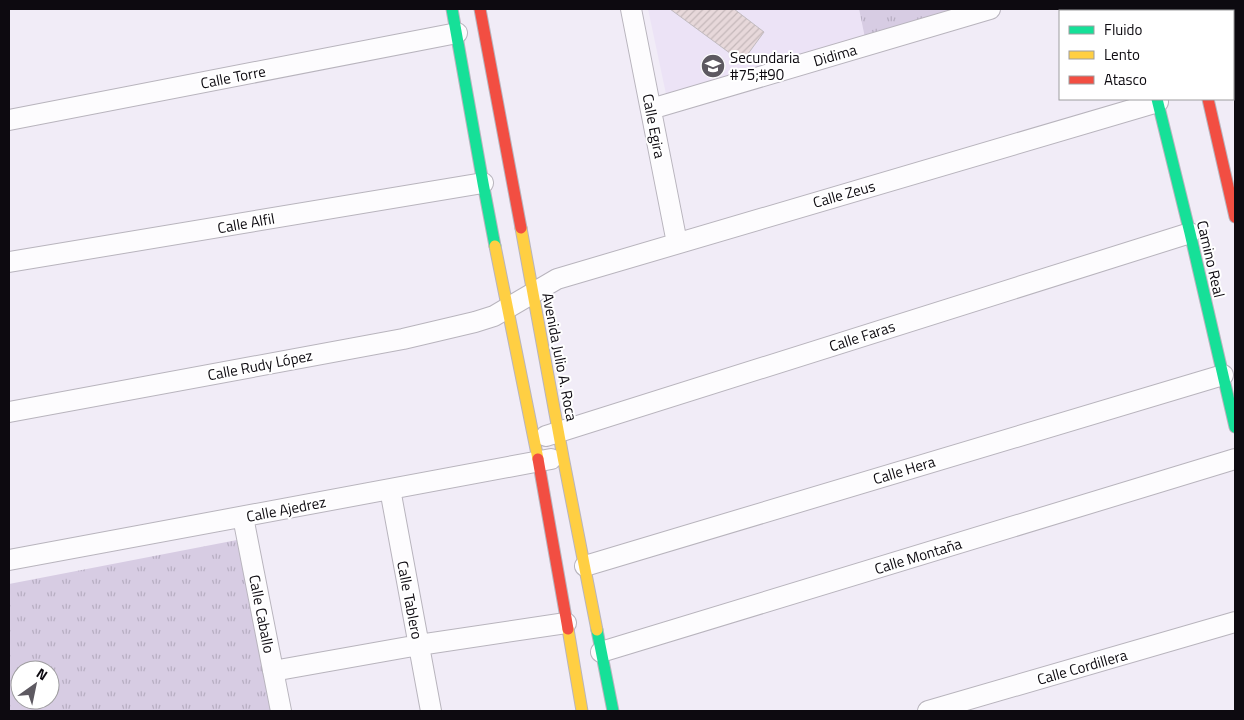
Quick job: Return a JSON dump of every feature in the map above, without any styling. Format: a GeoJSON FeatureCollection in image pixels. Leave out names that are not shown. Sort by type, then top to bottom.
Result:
{"type":"FeatureCollection","features":[{"type":"Feature","properties":{"kind":"street"},"geometry":{"type":"LineString","coordinates":[[452,9],[483,183],[534,439],[582,711]]}},
{"type":"Feature","properties":{"kind":"street","name":"Avenida Julio A. Roca"},"geometry":{"type":"LineString","coordinates":[[480,9],[563,457],[613,711]]}},
{"type":"Feature","properties":{"kind":"street","name":"Calle Egira"},"geometry":{"type":"LineString","coordinates":[[631,9],[677,243]]}},
{"type":"Feature","properties":{"kind":"street","name":"Didima"},"geometry":{"type":"LineString","coordinates":[[651,109],[989,9]]}},
{"type":"Feature","properties":{"kind":"street","name":"Calle Torre"},"geometry":{"type":"LineString","coordinates":[[9,120],[457,33]]}},
{"type":"Feature","properties":{"kind":"street","name":"Calle Zeus"},"geometry":{"type":"LineString","coordinates":[[533,294],[557,280],[1157,100]]}},
{"type":"Feature","properties":{"kind":"street","name":"Camino Real"},"geometry":{"type":"LineString","coordinates":[[1157,100],[1235,426]]}},
{"type":"Feature","properties":{"kind":"street"},"geometry":{"type":"LineString","coordinates":[[1208,100],[1235,217]]}},
{"type":"Feature","properties":{"kind":"street","name":"Calle Alfil"},"geometry":{"type":"LineString","coordinates":[[9,262],[483,183]]}},
{"type":"Feature","properties":{"kind":"street","name":"Calle Faras"},"geometry":{"type":"LineString","coordinates":[[534,439],[1190,233]]}},
{"type":"Feature","properties":{"kind":"street","name":"Calle Rudy López"},"geometry":{"type":"LineString","coordinates":[[9,412],[403,339],[494,316],[533,294]]}},
{"type":"Feature","properties":{"kind":"street","name":"Calle Hera"},"geometry":{"type":"LineString","coordinates":[[585,566],[1223,375]]}},
{"type":"Feature","properties":{"kind":"street","name":"Calle Ajedrez"},"geometry":{"type":"LineString","coordinates":[[9,560],[563,457]]}},
{"type":"Feature","properties":{"kind":"street","name":"Calle Montaña"},"geometry":{"type":"LineString","coordinates":[[601,652],[1235,459]]}},
{"type":"Feature","properties":{"kind":"street","name":"Calle Tablero"},"geometry":{"type":"LineString","coordinates":[[390,489],[431,711]]}},
{"type":"Feature","properties":{"kind":"street","name":"Calle Caballo"},"geometry":{"type":"LineString","coordinates":[[243,517],[281,711]]}},
{"type":"Feature","properties":{"kind":"street","name":"Calle Cordillera"},"geometry":{"type":"LineString","coordinates":[[928,711],[1235,622]]}},
{"type":"Feature","properties":{"kind":"street"},"geometry":{"type":"LineString","coordinates":[[273,671],[419,645],[566,623]]}},
{"type":"Feature","properties":{"kind":"shaded area","name":"Secundaria #75;#90"},"geometry":{"type":"Polygon","coordinates":[[[648,9],[859,9],[865,38],[666,94],[648,9]]]}},
{"type":"Feature","properties":{"kind":"green space"},"geometry":{"type":"Polygon","coordinates":[[[859,9],[963,9],[865,38],[859,9]]]}},
{"type":"Feature","properties":{"kind":"green space"},"geometry":{"type":"Polygon","coordinates":[[[237,540],[271,711],[9,711],[9,584],[237,540]]]}},
{"type":"Feature","properties":{"kind":"building"},"geometry":{"type":"Polygon","coordinates":[[[670,9],[734,9],[764,32],[742,62],[670,9]]]}},
{"type":"Feature","properties":{"kind":"traffic: fast"},"geometry":{"type":"LineString","coordinates":[[452,9],[495,246]]}},
{"type":"Feature","properties":{"kind":"traffic: fast"},"geometry":{"type":"LineString","coordinates":[[1157,100],[1235,427]]}},
{"type":"Feature","properties":{"kind":"traffic: fast"},"geometry":{"type":"LineString","coordinates":[[597,630],[613,711]]}},
{"type":"Feature","properties":{"kind":"traffic: slow"},"geometry":{"type":"LineString","coordinates":[[521,228],[597,630]]}},
{"type":"Feature","properties":{"kind":"traffic: slow"},"geometry":{"type":"LineString","coordinates":[[495,246],[538,459]]}},
{"type":"Feature","properties":{"kind":"traffic: slow"},"geometry":{"type":"LineString","coordinates":[[568,629],[582,711]]}},
{"type":"Feature","properties":{"kind":"traffic: jam"},"geometry":{"type":"LineString","coordinates":[[480,9],[521,228]]}},
{"type":"Feature","properties":{"kind":"traffic: jam"},"geometry":{"type":"LineString","coordinates":[[1208,100],[1235,217]]}},
{"type":"Feature","properties":{"kind":"traffic: jam"},"geometry":{"type":"LineString","coordinates":[[538,459],[568,629]]}},
{"type":"Feature","properties":{"kind":"place","name":"Secundaria #75;#90"},"geometry":{"type":"Point","coordinates":[713,66]}}]}
